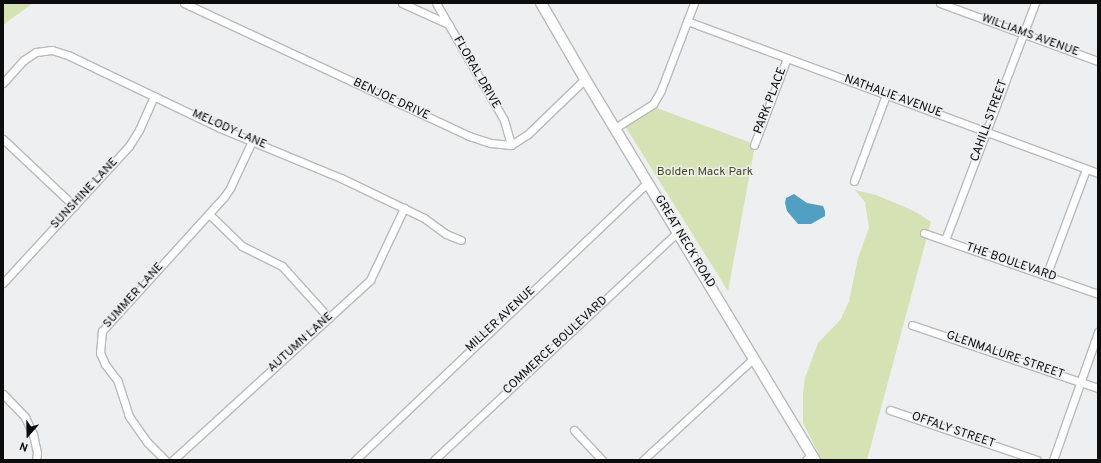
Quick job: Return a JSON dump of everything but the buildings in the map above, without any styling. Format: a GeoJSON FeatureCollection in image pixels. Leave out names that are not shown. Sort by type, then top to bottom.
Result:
{"type":"FeatureCollection","features":[{"type":"Feature","properties":{"kind":"main road","name":"GREAT NECK ROAD"},"geometry":{"type":"LineString","coordinates":[[541,3],[584,79],[754,358],[811,458]]}},
{"type":"Feature","properties":{"kind":"street","name":"BENJOE DRIVE"},"geometry":{"type":"LineString","coordinates":[[184,3],[469,136],[491,144],[511,145]]}},
{"type":"Feature","properties":{"kind":"street"},"geometry":{"type":"LineString","coordinates":[[402,3],[448,24]]}},
{"type":"Feature","properties":{"kind":"street","name":"FLORAL DRIVE"},"geometry":{"type":"LineString","coordinates":[[436,3],[504,120],[511,145]]}},
{"type":"Feature","properties":{"kind":"street"},"geometry":{"type":"LineString","coordinates":[[615,128],[653,104],[660,90],[694,3]]}},
{"type":"Feature","properties":{"kind":"street","name":"WILLIAMS AVENUE"},"geometry":{"type":"LineString","coordinates":[[940,3],[1098,61]]}},
{"type":"Feature","properties":{"kind":"street","name":"CAHILL STREET"},"geometry":{"type":"LineString","coordinates":[[945,240],[1035,3]]}},
{"type":"Feature","properties":{"kind":"street","name":"NATHALIE AVENUE"},"geometry":{"type":"LineString","coordinates":[[687,21],[1098,173]]}},
{"type":"Feature","properties":{"kind":"street","name":"MELODY LANE"},"geometry":{"type":"LineString","coordinates":[[3,83],[24,60],[36,52],[52,50],[70,56],[220,128],[341,178],[424,218],[446,234],[461,240]]}},
{"type":"Feature","properties":{"kind":"street","name":"PARK PLACE"},"geometry":{"type":"LineString","coordinates":[[754,145],[787,58]]}},
{"type":"Feature","properties":{"kind":"street"},"geometry":{"type":"LineString","coordinates":[[511,145],[528,134],[584,79]]}},
{"type":"Feature","properties":{"kind":"street"},"geometry":{"type":"LineString","coordinates":[[854,181],[886,95]]}},
{"type":"Feature","properties":{"kind":"street","name":"SUNSHINE LANE"},"geometry":{"type":"LineString","coordinates":[[3,283],[129,146],[139,130],[154,96]]}},
{"type":"Feature","properties":{"kind":"street"},"geometry":{"type":"LineString","coordinates":[[3,139],[74,206]]}},
{"type":"Feature","properties":{"kind":"street","name":"SUMMER LANE"},"geometry":{"type":"LineString","coordinates":[[165,460],[139,432],[129,416],[117,380],[105,364],[100,353],[100,338],[102,331],[230,188],[252,141]]}},
{"type":"Feature","properties":{"kind":"street"},"geometry":{"type":"LineString","coordinates":[[1046,276],[1086,169]]}},
{"type":"Feature","properties":{"kind":"street","name":"MILLER AVENUE"},"geometry":{"type":"LineString","coordinates":[[355,460],[648,182]]}},
{"type":"Feature","properties":{"kind":"street","name":"AUTUMN LANE"},"geometry":{"type":"LineString","coordinates":[[173,460],[370,280],[404,208]]}},
{"type":"Feature","properties":{"kind":"street"},"geometry":{"type":"LineString","coordinates":[[208,214],[242,246],[282,266],[329,318]]}},
{"type":"Feature","properties":{"kind":"street","name":"COMMERCE BOULEVARD"},"geometry":{"type":"LineString","coordinates":[[434,460],[678,232]]}},
{"type":"Feature","properties":{"kind":"street","name":"THE BOULEVARD"},"geometry":{"type":"LineString","coordinates":[[924,233],[1098,294]]}},
{"type":"Feature","properties":{"kind":"street","name":"GLENMALURE STREET"},"geometry":{"type":"LineString","coordinates":[[912,325],[1098,388]]}},
{"type":"Feature","properties":{"kind":"street"},"geometry":{"type":"LineString","coordinates":[[1054,460],[1098,332]]}},
{"type":"Feature","properties":{"kind":"street"},"geometry":{"type":"LineString","coordinates":[[643,460],[754,358]]}},
{"type":"Feature","properties":{"kind":"street"},"geometry":{"type":"LineString","coordinates":[[3,394],[25,417],[33,434],[37,453],[36,460]]}},
{"type":"Feature","properties":{"kind":"street","name":"OFFALY STREET"},"geometry":{"type":"LineString","coordinates":[[890,410],[1037,460]]}},
{"type":"Feature","properties":{"kind":"street"},"geometry":{"type":"LineString","coordinates":[[574,430],[602,460]]}},
{"type":"Feature","properties":{"kind":"green space"},"geometry":{"type":"Polygon","coordinates":[[[3,3],[33,3],[3,25],[3,3]]]}},
{"type":"Feature","properties":{"kind":"green space","name":"Bolden Mack Park"},"geometry":{"type":"Polygon","coordinates":[[[654,107],[749,142],[754,151],[728,291],[625,126],[654,107]]]}},
{"type":"Feature","properties":{"kind":"green space"},"geometry":{"type":"Polygon","coordinates":[[[855,190],[876,195],[914,211],[931,222],[867,460],[822,460],[803,423],[803,393],[805,378],[818,343],[841,319],[849,301],[858,258],[869,228],[865,202],[855,190]]]}},
{"type":"Feature","properties":{"kind":"water"},"geometry":{"type":"Polygon","coordinates":[[[794,194],[807,203],[823,206],[825,216],[811,224],[798,224],[787,211],[785,203],[786,198],[794,194]]]}}]}
